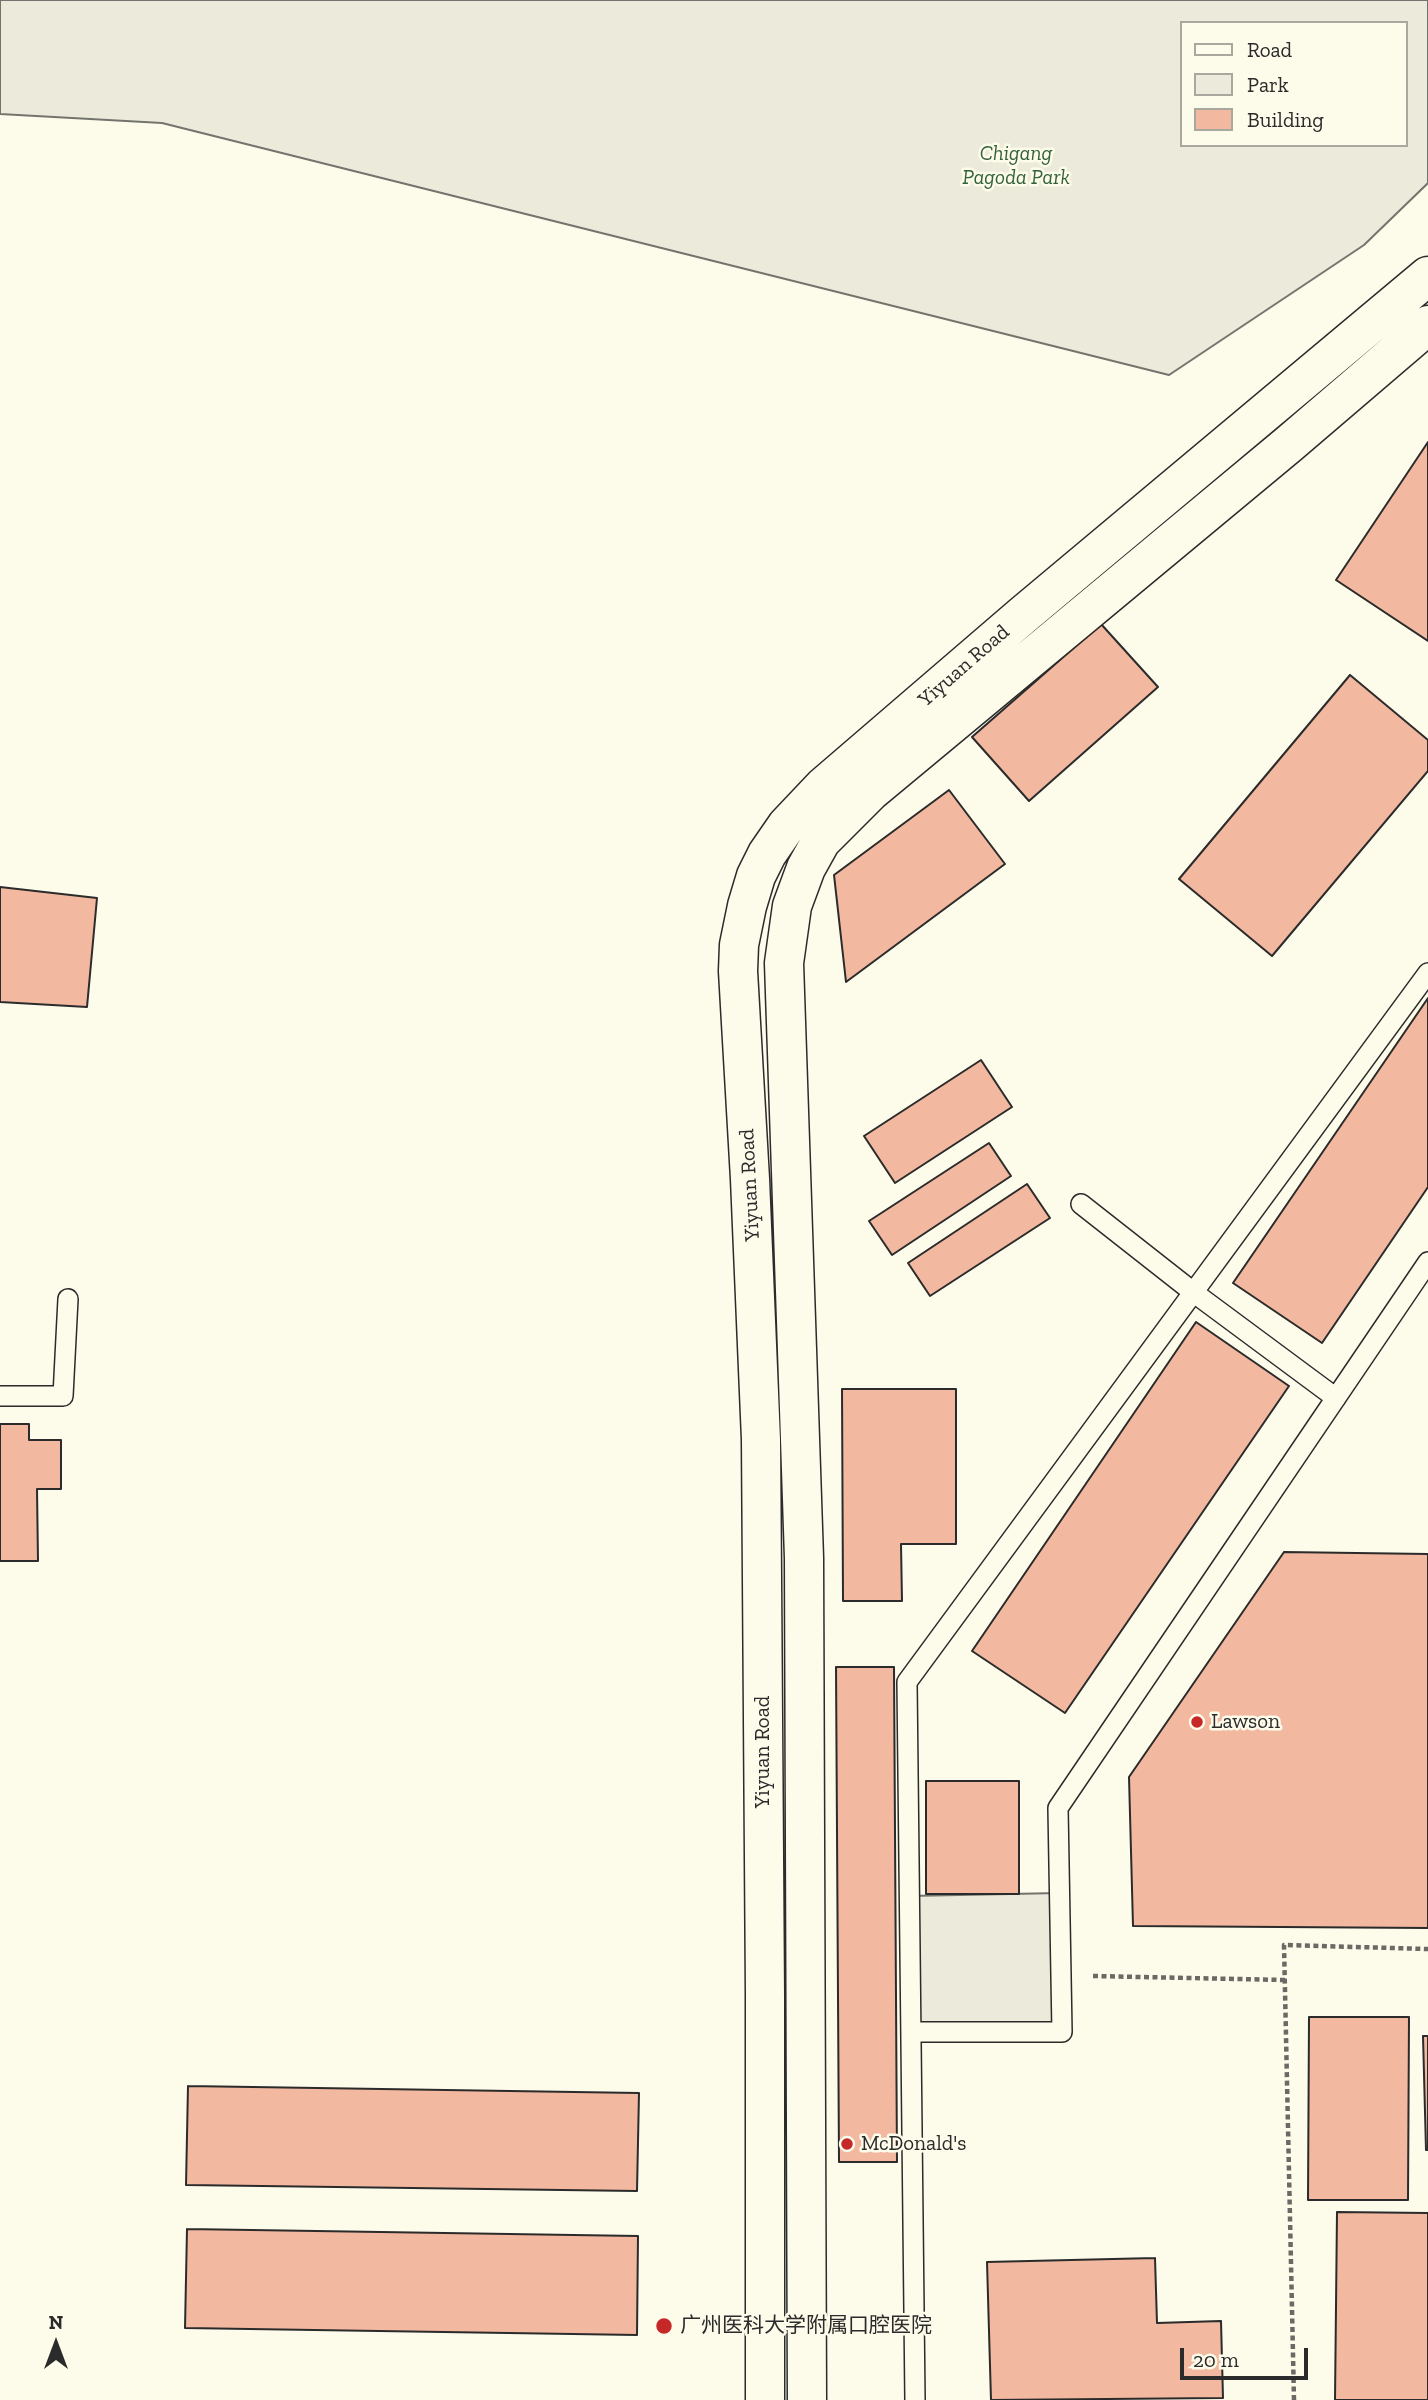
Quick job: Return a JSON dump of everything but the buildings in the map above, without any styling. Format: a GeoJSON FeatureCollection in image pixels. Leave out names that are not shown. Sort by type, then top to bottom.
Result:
{"type":"FeatureCollection","features":[{"type":"Feature","properties":{"kind":"street","name":"Yiyuan Road"},"geometry":{"type":"LineString","coordinates":[[765,2400],[761,1440],[738,971],[739,945],[756,876],[787,825],[823,787],[1023,615],[1428,276]]}},
{"type":"Feature","properties":{"kind":"street","name":"Yiyuan Road"},"geometry":{"type":"LineString","coordinates":[[807,2400],[804,1558],[784,963],[792,906],[806,868],[821,841],[870,792],[1428,325]]}},
{"type":"Feature","properties":{"kind":"lane"},"geometry":{"type":"LineString","coordinates":[[915,2400],[907,1682],[1428,973]]}},
{"type":"Feature","properties":{"kind":"lane"},"geometry":{"type":"LineString","coordinates":[[1081,1204],[1193,1292],[1336,1398]]}},
{"type":"Feature","properties":{"kind":"lane"},"geometry":{"type":"LineString","coordinates":[[911,2032],[1062,2032],[1058,1808],[1428,1262]]}},
{"type":"Feature","properties":{"kind":"lane"},"geometry":{"type":"LineString","coordinates":[[0,1395],[63,1396],[68,1298]]}},
{"type":"Feature","properties":{"kind":"path"},"geometry":{"type":"LineString","coordinates":[[1294,2400],[1284,1945],[1428,1948]]}},
{"type":"Feature","properties":{"kind":"path"},"geometry":{"type":"LineString","coordinates":[[1061,1975],[1285,1980]]}},
{"type":"Feature","properties":{"kind":"green space","name":"Chigang Pagoda Park"},"geometry":{"type":"Polygon","coordinates":[[[0,0],[1428,0],[1428,183],[1364,245],[1169,375],[162,123],[0,114],[0,0]]]}},
{"type":"Feature","properties":{"kind":"shaded area"},"geometry":{"type":"Polygon","coordinates":[[[1060,1893],[1062,2032],[911,2032],[909,1896],[1060,1893]]]}},
{"type":"Feature","properties":{"kind":"place","name":"Lawson"},"geometry":{"type":"Point","coordinates":[1197,1722]}},
{"type":"Feature","properties":{"kind":"place","name":"McDonald's"},"geometry":{"type":"Point","coordinates":[847,2144]}},
{"type":"Feature","properties":{"kind":"place","name":"广州医科大学附属口腔医院"},"geometry":{"type":"Point","coordinates":[664,2326]}}]}
